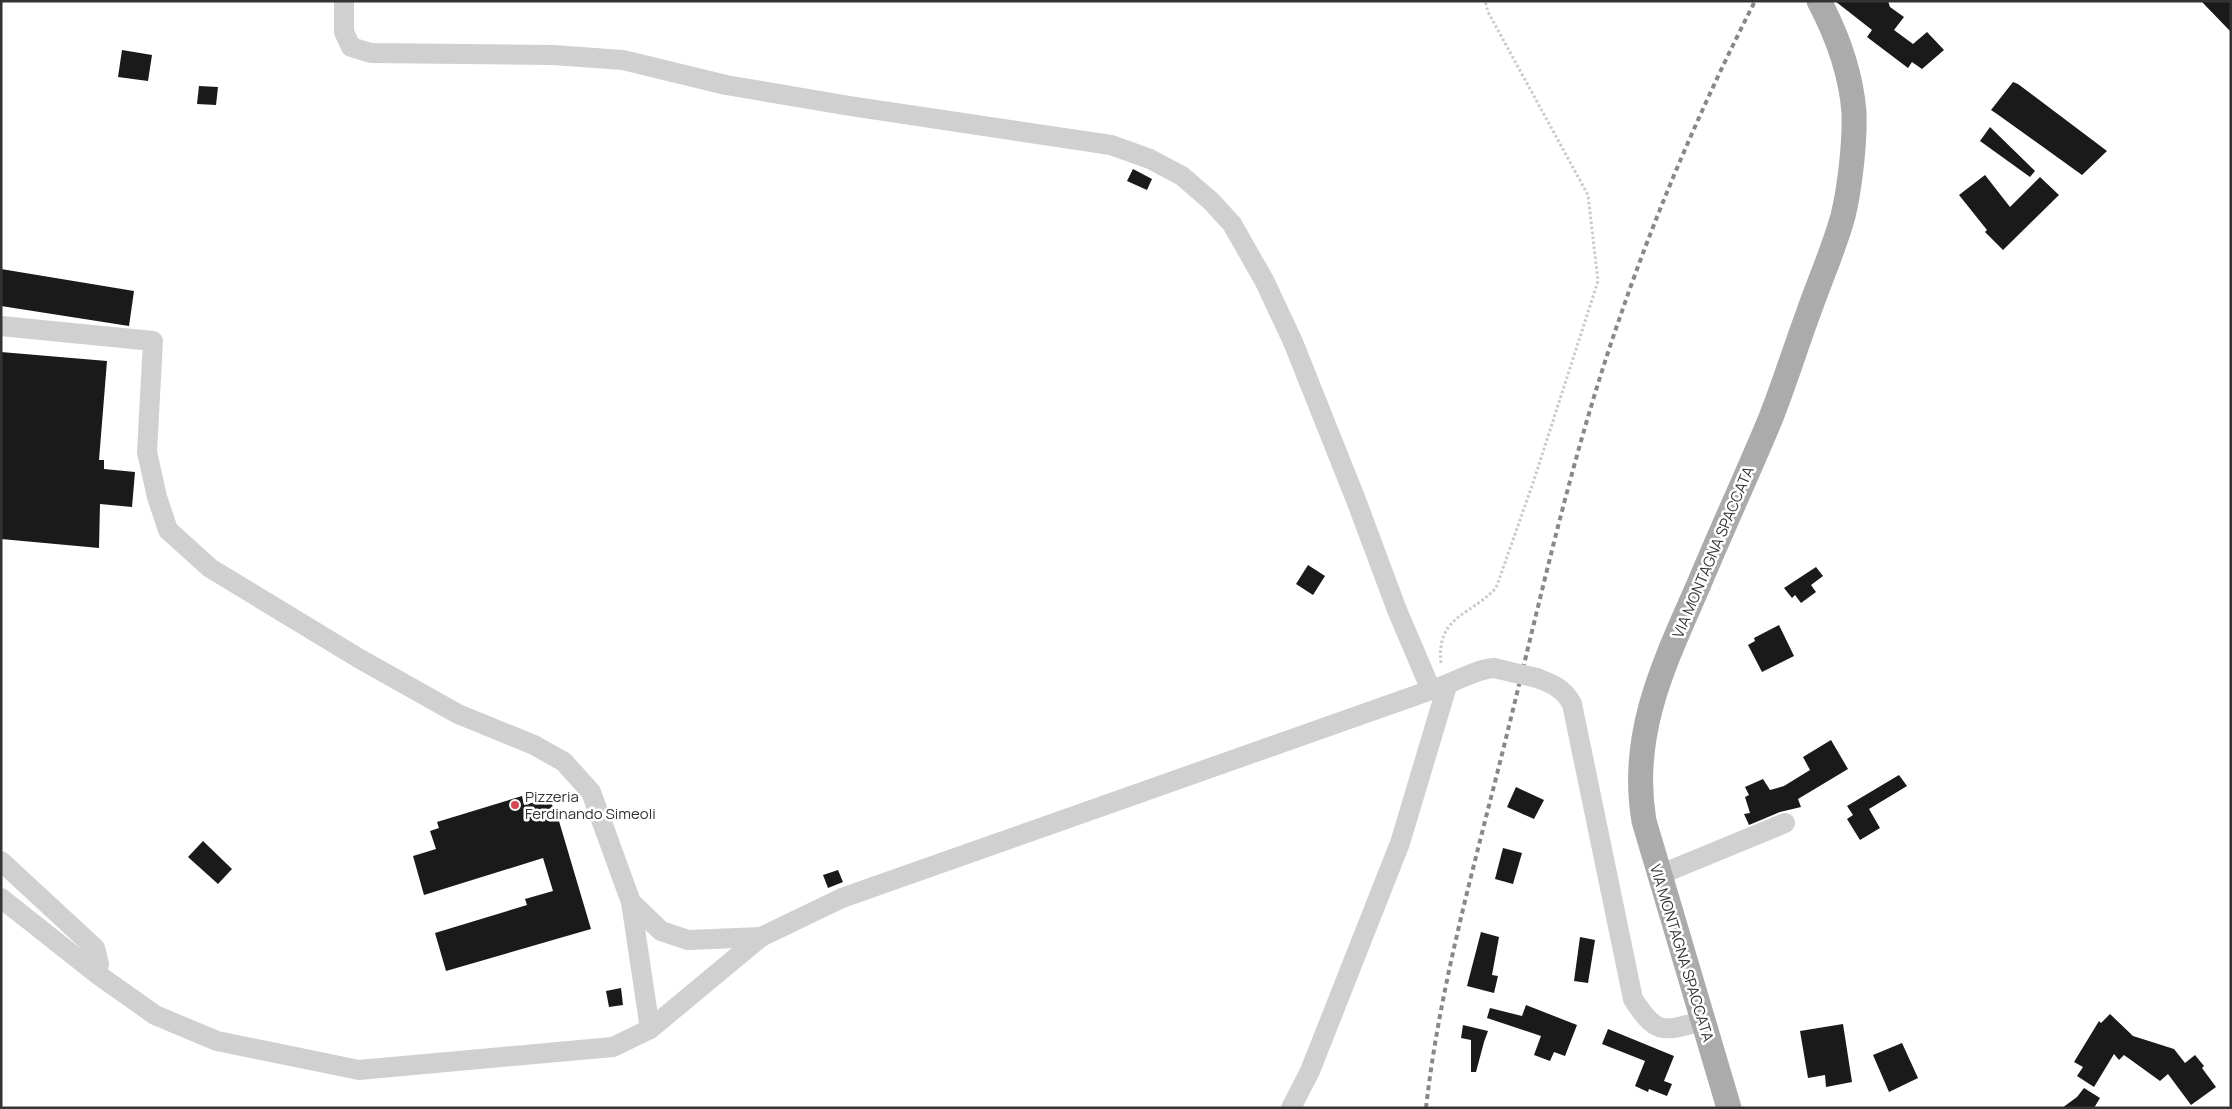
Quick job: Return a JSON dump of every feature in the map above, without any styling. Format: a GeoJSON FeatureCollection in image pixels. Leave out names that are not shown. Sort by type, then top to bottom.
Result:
{"type":"FeatureCollection","features":[{"type":"Feature","properties":{"kind":"main road","name":"VIA MONTAGNA SPACCATA"},"geometry":{"type":"LineString","coordinates":[[1729,1108],[1644,820],[1640,796],[1640,763],[1643,736],[1653,697],[1672,646],[1770,419],[1843,215],[1853,152],[1854,112],[1848,78],[1834,29],[1819,1]]}},
{"type":"Feature","properties":{"kind":"street"},"geometry":{"type":"LineString","coordinates":[[344,1],[344,32],[351,47],[371,53],[553,55],[623,60],[726,85],[860,108],[1111,145],[1150,159],[1182,176],[1211,201],[1232,224],[1265,282],[1293,342],[1356,500],[1397,610],[1439,688],[1400,843],[1310,1071],[1291,1108]]}},
{"type":"Feature","properties":{"kind":"street"},"geometry":{"type":"LineString","coordinates":[[1,326],[153,341],[147,452],[157,497],[168,530],[210,568],[360,659],[458,714],[534,745],[564,762],[591,792],[631,902],[650,1029]]}},
{"type":"Feature","properties":{"kind":"street"},"geometry":{"type":"LineString","coordinates":[[1,898],[97,974],[155,1015],[217,1041],[359,1070],[613,1047],[650,1029],[761,936],[842,898],[1439,688],[1486,668],[1494,668],[1537,678],[1559,688],[1567,695],[1572,704],[1633,999],[1647,1021],[1657,1027],[1676,1028],[1702,1021]]}},
{"type":"Feature","properties":{"kind":"street"},"geometry":{"type":"LineString","coordinates":[[1659,875],[1785,823]]}},
{"type":"Feature","properties":{"kind":"street"},"geometry":{"type":"LineString","coordinates":[[1,861],[95,948],[99,964],[97,974]]}},
{"type":"Feature","properties":{"kind":"street"},"geometry":{"type":"LineString","coordinates":[[631,902],[661,931],[688,940],[761,936]]}},
{"type":"Feature","properties":{"kind":"path"},"geometry":{"type":"LineString","coordinates":[[1439,688],[1440,646],[1445,629],[1459,614],[1484,600],[1496,588],[1533,483],[1598,281],[1588,195],[1488,12],[1485,1]]}},
{"type":"Feature","properties":{"kind":"building"},"geometry":{"type":"Polygon","coordinates":[[[1835,1],[1888,1],[1890,7],[1904,17],[1894,30],[1913,44],[1927,32],[1944,50],[1922,69],[1912,62],[1908,68],[1867,37],[1872,30],[1835,1]]]}},
{"type":"Feature","properties":{"kind":"building"},"geometry":{"type":"Polygon","coordinates":[[[2201,1],[2231,1],[2231,32],[2201,1]]]}},
{"type":"Feature","properties":{"kind":"building"},"geometry":{"type":"Polygon","coordinates":[[[122,50],[152,55],[148,81],[118,77],[122,50]]]}},
{"type":"Feature","properties":{"kind":"building"},"geometry":{"type":"Polygon","coordinates":[[[2013,82],[2107,151],[2082,175],[1991,110],[2013,82]]]}},
{"type":"Feature","properties":{"kind":"building"},"geometry":{"type":"Polygon","coordinates":[[[199,86],[218,87],[216,105],[197,104],[199,86]]]}},
{"type":"Feature","properties":{"kind":"building"},"geometry":{"type":"Polygon","coordinates":[[[1990,127],[2035,171],[2030,177],[1980,141],[1990,127]]]}},
{"type":"Feature","properties":{"kind":"building"},"geometry":{"type":"Polygon","coordinates":[[[1133,169],[1152,179],[1147,190],[1127,181],[1133,169]]]}},
{"type":"Feature","properties":{"kind":"building"},"geometry":{"type":"Polygon","coordinates":[[[1985,175],[2010,207],[2040,177],[2059,195],[2003,250],[1985,232],[1987,230],[1959,195],[1985,175]]]}},
{"type":"Feature","properties":{"kind":"building"},"geometry":{"type":"Polygon","coordinates":[[[1,269],[134,291],[129,326],[1,306],[1,269]]]}},
{"type":"Feature","properties":{"kind":"building"},"geometry":{"type":"Polygon","coordinates":[[[1,352],[107,361],[99,460],[104,460],[104,469],[135,472],[132,507],[100,504],[99,548],[1,539],[1,352]]]}},
{"type":"Feature","properties":{"kind":"building"},"geometry":{"type":"Polygon","coordinates":[[[1308,565],[1325,576],[1313,595],[1296,584],[1308,565]]]}},
{"type":"Feature","properties":{"kind":"building"},"geometry":{"type":"Polygon","coordinates":[[[1816,567],[1823,576],[1811,585],[1816,592],[1801,603],[1795,595],[1792,598],[1784,588],[1816,567]]]}},
{"type":"Feature","properties":{"kind":"building"},"geometry":{"type":"Polygon","coordinates":[[[1779,625],[1794,656],[1762,672],[1748,645],[1755,641],[1754,638],[1779,625]]]}},
{"type":"Feature","properties":{"kind":"building"},"geometry":{"type":"Polygon","coordinates":[[[1831,740],[1848,769],[1798,799],[1801,807],[1780,812],[1749,825],[1744,814],[1750,813],[1745,797],[1749,795],[1745,787],[1763,779],[1770,790],[1784,786],[1810,770],[1803,757],[1831,740]]]}},
{"type":"Feature","properties":{"kind":"building"},"geometry":{"type":"Polygon","coordinates":[[[1899,775],[1907,786],[1869,809],[1880,828],[1860,840],[1847,819],[1853,815],[1847,806],[1899,775]]]}},
{"type":"Feature","properties":{"kind":"building"},"geometry":{"type":"Polygon","coordinates":[[[1516,787],[1544,800],[1534,819],[1507,807],[1516,787]]]}},
{"type":"Feature","properties":{"kind":"building"},"geometry":{"type":"Polygon","coordinates":[[[522,796],[524,805],[550,798],[554,811],[556,811],[591,929],[446,971],[435,933],[527,905],[525,899],[553,891],[543,858],[424,895],[413,856],[436,849],[430,831],[439,828],[437,822],[522,796]]]}},
{"type":"Feature","properties":{"kind":"building"},"geometry":{"type":"Polygon","coordinates":[[[203,841],[232,869],[218,884],[188,857],[203,841]]]}},
{"type":"Feature","properties":{"kind":"building"},"geometry":{"type":"Polygon","coordinates":[[[1503,848],[1522,853],[1513,884],[1495,879],[1503,848]]]}},
{"type":"Feature","properties":{"kind":"building"},"geometry":{"type":"Polygon","coordinates":[[[838,870],[843,882],[828,888],[823,875],[838,870]]]}},
{"type":"Feature","properties":{"kind":"building"},"geometry":{"type":"Polygon","coordinates":[[[1481,932],[1499,937],[1492,975],[1498,976],[1494,993],[1467,986],[1481,932]]]}},
{"type":"Feature","properties":{"kind":"building"},"geometry":{"type":"Polygon","coordinates":[[[1580,937],[1595,940],[1588,983],[1574,981],[1580,937]]]}},
{"type":"Feature","properties":{"kind":"building"},"geometry":{"type":"Polygon","coordinates":[[[621,988],[623,1005],[609,1007],[606,991],[621,988]]]}},
{"type":"Feature","properties":{"kind":"building"},"geometry":{"type":"Polygon","coordinates":[[[1526,1005],[1577,1025],[1565,1056],[1554,1052],[1550,1061],[1534,1055],[1541,1036],[1487,1018],[1490,1008],[1522,1016],[1526,1005]]]}},
{"type":"Feature","properties":{"kind":"building"},"geometry":{"type":"Polygon","coordinates":[[[2110,1014],[2133,1036],[2174,1049],[2185,1063],[2195,1055],[2216,1087],[2191,1105],[2168,1074],[2160,1081],[2124,1055],[2119,1060],[2114,1054],[2094,1087],[2077,1076],[2083,1067],[2074,1062],[2099,1021],[2101,1023],[2110,1014]]]}},
{"type":"Feature","properties":{"kind":"building"},"geometry":{"type":"Polygon","coordinates":[[[1843,1024],[1852,1082],[1826,1087],[1825,1075],[1808,1078],[1800,1031],[1843,1024]]]}},
{"type":"Feature","properties":{"kind":"building"},"geometry":{"type":"Polygon","coordinates":[[[1463,1025],[1488,1031],[1476,1072],[1471,1072],[1471,1040],[1461,1038],[1463,1025]]]}},
{"type":"Feature","properties":{"kind":"building"},"geometry":{"type":"Polygon","coordinates":[[[1608,1029],[1674,1056],[1664,1081],[1672,1084],[1667,1096],[1649,1089],[1648,1092],[1635,1086],[1645,1061],[1602,1044],[1608,1029]]]}},
{"type":"Feature","properties":{"kind":"building"},"geometry":{"type":"Polygon","coordinates":[[[1902,1043],[1918,1078],[1889,1092],[1873,1055],[1902,1043]]]}},
{"type":"Feature","properties":{"kind":"building"},"geometry":{"type":"Polygon","coordinates":[[[2084,1088],[2100,1098],[2094,1108],[2062,1108],[2077,1097],[2084,1088]]]}},
{"type":"Feature","properties":{"kind":"railway"},"geometry":{"type":"LineString","coordinates":[[1426,1108],[1440,1015],[1460,922],[1558,526],[1587,421],[1620,317],[1649,236],[1699,117],[1755,1]]}},
{"type":"Feature","properties":{"kind":"place","name":"Pizzeria Ferdinando Simeoli"},"geometry":{"type":"Point","coordinates":[515,805]}}]}
